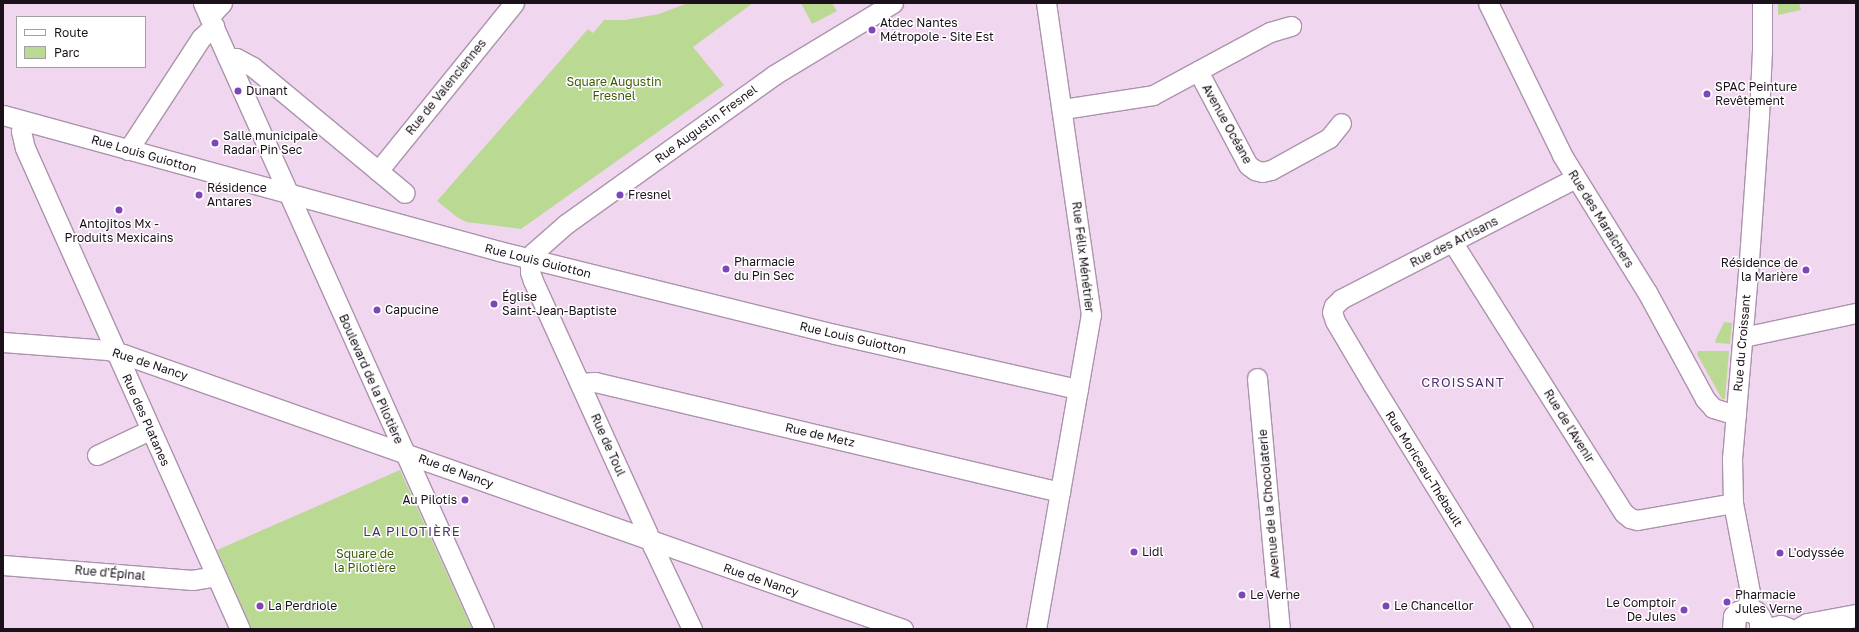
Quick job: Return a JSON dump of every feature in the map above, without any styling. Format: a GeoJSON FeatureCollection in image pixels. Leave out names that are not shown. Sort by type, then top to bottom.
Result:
{"type":"FeatureCollection","features":[{"type":"Feature","properties":{"kind":"main road"},"geometry":{"type":"LineString","coordinates":[[1734,629],[1735,616],[1747,610],[1756,613],[1760,617],[1761,629]]}},
{"type":"Feature","properties":{"kind":"main road"},"geometry":{"type":"LineString","coordinates":[[1801,629],[1808,625],[1856,616]]}},
{"type":"Feature","properties":{"kind":"main road"},"geometry":{"type":"LineString","coordinates":[[1773,629],[1781,627],[1787,629]]}},
{"type":"Feature","properties":{"kind":"street"},"geometry":{"type":"LineString","coordinates":[[128,150],[201,38],[209,15],[222,3]]}},
{"type":"Feature","properties":{"kind":"street","name":"Rue de Valenciennes"},"geometry":{"type":"LineString","coordinates":[[378,171],[514,3]]}},
{"type":"Feature","properties":{"kind":"street","name":"Rue Augustin Fresnel"},"geometry":{"type":"LineString","coordinates":[[530,259],[533,253],[566,224],[774,75],[893,3]]}},
{"type":"Feature","properties":{"kind":"street","name":"Rue Félix Ménétrier"},"geometry":{"type":"LineString","coordinates":[[1036,629],[1091,315],[1063,109],[1046,3]]}},
{"type":"Feature","properties":{"kind":"street","name":"Rue des Maraîchers"},"geometry":{"type":"LineString","coordinates":[[1488,3],[1575,178],[1647,292],[1705,399],[1713,408],[1736,415]]}},
{"type":"Feature","properties":{"kind":"street","name":"Rue du Croissant"},"geometry":{"type":"LineString","coordinates":[[1747,610],[1750,592],[1733,503],[1732,459],[1743,337],[1759,116],[1762,50],[1762,3]]}},
{"type":"Feature","properties":{"kind":"street","name":"Boulevard de la Pilotière"},"geometry":{"type":"LineString","coordinates":[[209,15],[403,452],[484,629]]}},
{"type":"Feature","properties":{"kind":"street","name":"Avenue Océane"},"geometry":{"type":"LineString","coordinates":[[1063,109],[1153,95],[1270,32],[1291,26]]}},
{"type":"Feature","properties":{"kind":"street"},"geometry":{"type":"LineString","coordinates":[[228,58],[236,58],[253,67],[405,193]]}},
{"type":"Feature","properties":{"kind":"street","name":"Avenue Océane"},"geometry":{"type":"LineString","coordinates":[[1198,71],[1248,165],[1255,170],[1262,172],[1270,170],[1329,138],[1341,123]]}},
{"type":"Feature","properties":{"kind":"street","name":"Rue Louis Guiotton"},"geometry":{"type":"LineString","coordinates":[[3,116],[530,259],[835,334],[1078,389]]}},
{"type":"Feature","properties":{"kind":"street","name":"Rue des Platanes"},"geometry":{"type":"LineString","coordinates":[[23,121],[21,131],[25,148],[240,629]]}},
{"type":"Feature","properties":{"kind":"street","name":"Rue des Artisans"},"geometry":{"type":"LineString","coordinates":[[1334,306],[1341,299],[1453,243],[1575,178]]}},
{"type":"Feature","properties":{"kind":"street","name":"Rue de l'Avenir"},"geometry":{"type":"LineString","coordinates":[[1453,243],[1624,513],[1630,518],[1637,520],[1733,503]]}},
{"type":"Feature","properties":{"kind":"street","name":"Rue de Toul"},"geometry":{"type":"LineString","coordinates":[[530,259],[530,272],[533,281],[580,383],[649,540],[692,629]]}},
{"type":"Feature","properties":{"kind":"street","name":"Rue Moriceau-Thébault"},"geometry":{"type":"LineString","coordinates":[[1334,306],[1332,312],[1335,321],[1523,629]]}},
{"type":"Feature","properties":{"kind":"street"},"geometry":{"type":"LineString","coordinates":[[1743,337],[1856,313]]}},
{"type":"Feature","properties":{"kind":"street","name":"Rue de Nancy"},"geometry":{"type":"LineString","coordinates":[[3,342],[115,351],[903,629]]}},
{"type":"Feature","properties":{"kind":"street","name":"Avenue de la Chocolaterie"},"geometry":{"type":"LineString","coordinates":[[1257,378],[1280,629]]}},
{"type":"Feature","properties":{"kind":"street","name":"Rue de Metz"},"geometry":{"type":"LineString","coordinates":[[580,383],[595,382],[1060,492]]}},
{"type":"Feature","properties":{"kind":"street"},"geometry":{"type":"LineString","coordinates":[[97,455],[150,430]]}},
{"type":"Feature","properties":{"kind":"street","name":"Rue d'Épinal"},"geometry":{"type":"LineString","coordinates":[[3,565],[192,580],[216,576]]}},
{"type":"Feature","properties":{"kind":"green space","name":"Square Augustin Fresnel"},"geometry":{"type":"Polygon","coordinates":[[[688,3],[753,3],[693,47],[724,85],[521,229],[466,222],[457,217],[437,201],[588,29],[593,33],[604,20],[625,20],[659,14],[688,3]]]}},
{"type":"Feature","properties":{"kind":"green space"},"geometry":{"type":"Polygon","coordinates":[[[801,3],[832,3],[837,11],[812,24],[801,3]]]}},
{"type":"Feature","properties":{"kind":"green space"},"geometry":{"type":"Polygon","coordinates":[[[1778,3],[1799,3],[1801,10],[1778,15],[1778,3]]]}},
{"type":"Feature","properties":{"kind":"green space"},"geometry":{"type":"Polygon","coordinates":[[[1724,322],[1732,323],[1730,344],[1716,343],[1715,341],[1724,322]]]}},
{"type":"Feature","properties":{"kind":"green space"},"geometry":{"type":"Polygon","coordinates":[[[1698,351],[1729,351],[1725,399],[1722,399],[1697,354],[1698,351]]]}},
{"type":"Feature","properties":{"kind":"green space","name":"Square de la Pilotière"},"geometry":{"type":"Polygon","coordinates":[[[400,470],[472,629],[252,629],[217,550],[400,470]]]}},
{"type":"Feature","properties":{"kind":"place","name":"Atdec Nantes Métropole - Site Est"},"geometry":{"type":"Point","coordinates":[872,30]}},
{"type":"Feature","properties":{"kind":"place","name":"Dunant"},"geometry":{"type":"Point","coordinates":[238,91]}},
{"type":"Feature","properties":{"kind":"place","name":"SPAC Peinture Revêtement"},"geometry":{"type":"Point","coordinates":[1707,94]}},
{"type":"Feature","properties":{"kind":"place","name":"Salle municipale Radar Pin Sec"},"geometry":{"type":"Point","coordinates":[215,143]}},
{"type":"Feature","properties":{"kind":"place","name":"Résidence Antares"},"geometry":{"type":"Point","coordinates":[199,195]}},
{"type":"Feature","properties":{"kind":"place","name":"Fresnel"},"geometry":{"type":"Point","coordinates":[620,195]}},
{"type":"Feature","properties":{"kind":"place","name":"Antojitos Mx - Produits Mexicains"},"geometry":{"type":"Point","coordinates":[119,210]}},
{"type":"Feature","properties":{"kind":"place","name":"Pharmacie du Pin Sec"},"geometry":{"type":"Point","coordinates":[726,269]}},
{"type":"Feature","properties":{"kind":"place","name":"Résidence de la Marière"},"geometry":{"type":"Point","coordinates":[1806,270]}},
{"type":"Feature","properties":{"kind":"place","name":"Église Saint-Jean-Baptiste"},"geometry":{"type":"Point","coordinates":[494,304]}},
{"type":"Feature","properties":{"kind":"place","name":"Capucine"},"geometry":{"type":"Point","coordinates":[377,310]}},
{"type":"Feature","properties":{"kind":"place","name":"Au Pilotis"},"geometry":{"type":"Point","coordinates":[465,500]}},
{"type":"Feature","properties":{"kind":"place","name":"Lidl"},"geometry":{"type":"Point","coordinates":[1134,552]}},
{"type":"Feature","properties":{"kind":"place","name":"L'odyssée"},"geometry":{"type":"Point","coordinates":[1780,553]}},
{"type":"Feature","properties":{"kind":"place","name":"Le Verne"},"geometry":{"type":"Point","coordinates":[1242,595]}},
{"type":"Feature","properties":{"kind":"place","name":"Pharmacie Jules Verne"},"geometry":{"type":"Point","coordinates":[1727,602]}},
{"type":"Feature","properties":{"kind":"place","name":"La Perdriole"},"geometry":{"type":"Point","coordinates":[260,606]}},
{"type":"Feature","properties":{"kind":"place","name":"Le Chancellor"},"geometry":{"type":"Point","coordinates":[1386,606]}},
{"type":"Feature","properties":{"kind":"place","name":"Le Comptoir De Jules"},"geometry":{"type":"Point","coordinates":[1684,610]}},
{"type":"Feature","properties":{"kind":"district","name":"CROISSANT"},"geometry":{"type":"Point","coordinates":[1463,382]}},
{"type":"Feature","properties":{"kind":"district","name":"LA PILOTIÈRE"},"geometry":{"type":"Point","coordinates":[412,531]}}]}
